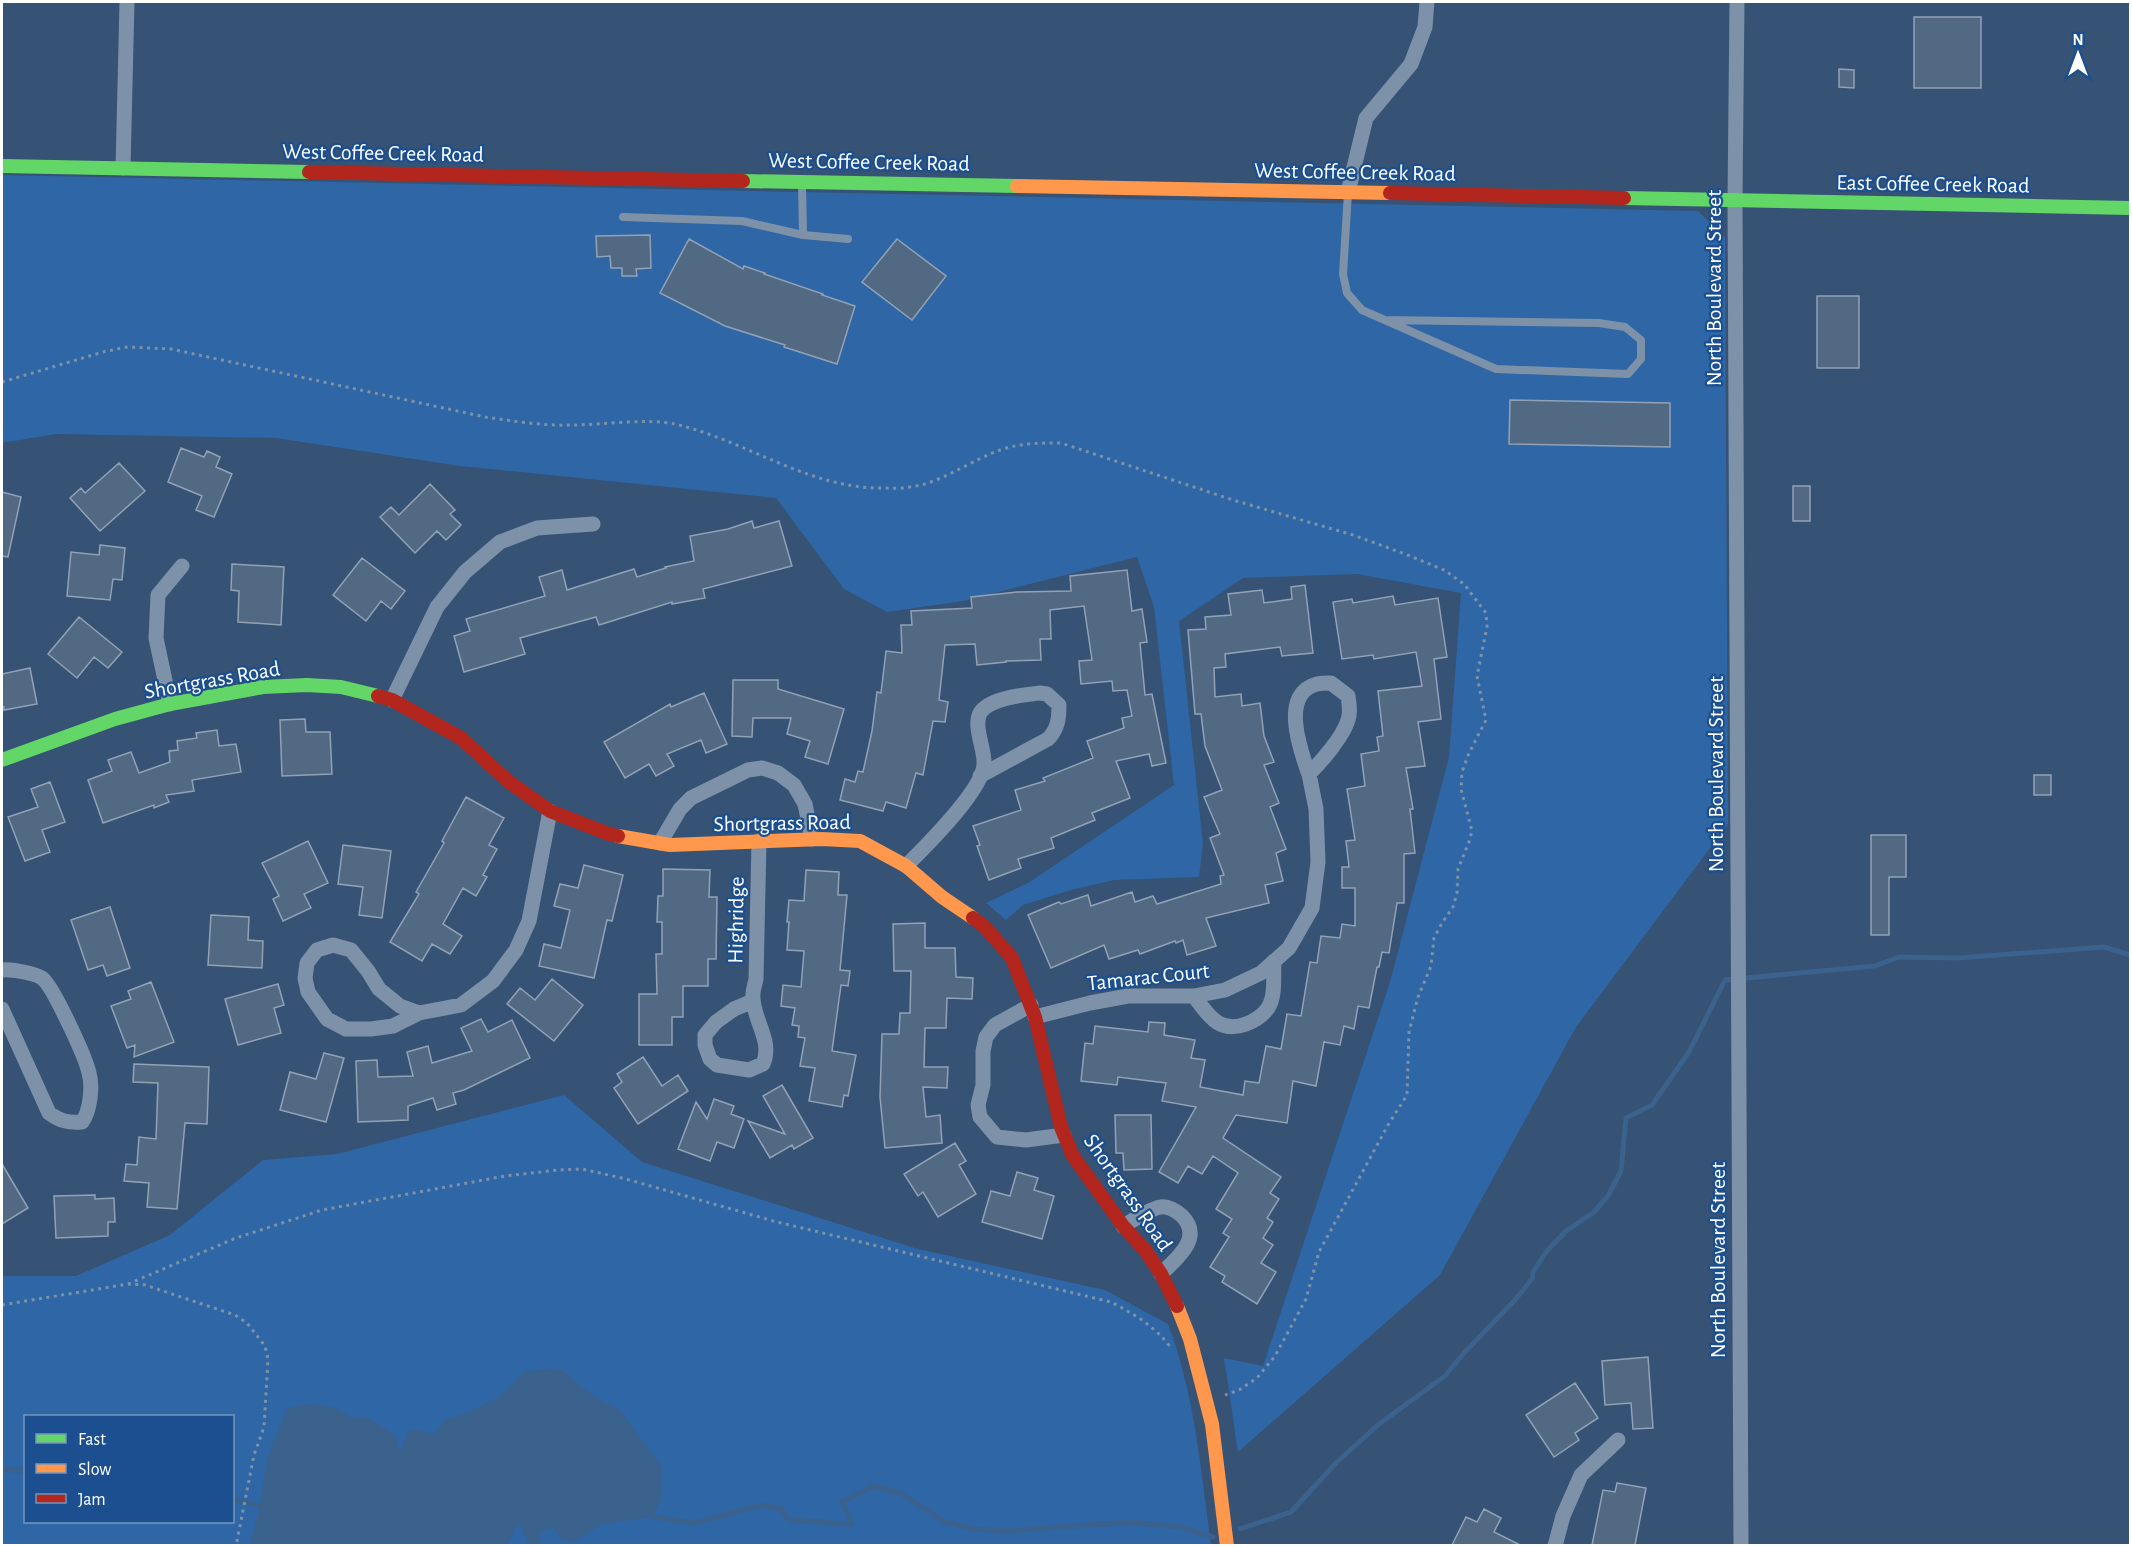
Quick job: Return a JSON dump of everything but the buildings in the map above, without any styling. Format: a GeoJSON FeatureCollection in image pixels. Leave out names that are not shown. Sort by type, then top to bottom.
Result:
{"type":"FeatureCollection","features":[{"type":"Feature","properties":{"kind":"street"},"geometry":{"type":"LineString","coordinates":[[123,168],[127,2]]}},
{"type":"Feature","properties":{"kind":"street"},"geometry":{"type":"LineString","coordinates":[[1348,192],[1366,118],[1411,64],[1425,27],[1427,2]]}},
{"type":"Feature","properties":{"kind":"street","name":"North Boulevard Street"},"geometry":{"type":"LineString","coordinates":[[1737,2],[1735,199],[1741,1545]]}},
{"type":"Feature","properties":{"kind":"street","name":"West Coffee Creek Road"},"geometry":{"type":"LineString","coordinates":[[2,166],[1735,199]]}},
{"type":"Feature","properties":{"kind":"street","name":"East Coffee Creek Road"},"geometry":{"type":"LineString","coordinates":[[1735,199],[2130,208]]}},
{"type":"Feature","properties":{"kind":"street"},"geometry":{"type":"LineString","coordinates":[[392,700],[437,607],[465,572],[500,542],[537,528],[593,524]]}},
{"type":"Feature","properties":{"kind":"street"},"geometry":{"type":"LineString","coordinates":[[170,704],[156,638],[158,595],[182,566]]}},
{"type":"Feature","properties":{"kind":"street","name":"Tamarac Court"},"geometry":{"type":"LineString","coordinates":[[1064,1135],[1026,1140],[996,1137],[980,1118],[978,1105],[983,1085],[983,1051],[986,1037],[995,1025],[1033,1011],[1128,996],[1194,996],[1225,990],[1261,973],[1289,948],[1312,908],[1318,862],[1316,809],[1309,774],[1300,750],[1294,714],[1305,692],[1315,684],[1331,683],[1347,696],[1350,708],[1348,721],[1324,757],[1309,774]]}},
{"type":"Feature","properties":{"kind":"street","name":"Shortgrass Road"},"geometry":{"type":"LineString","coordinates":[[2,760],[115,719],[170,704],[262,687],[307,685],[341,687],[392,700],[461,738],[509,782],[550,811],[609,834],[670,845],[812,839],[860,841],[906,866],[942,897],[985,927],[1012,958],[1033,1011],[1061,1126],[1073,1156],[1123,1226],[1145,1250],[1161,1274],[1177,1306],[1190,1339],[1212,1424],[1227,1545]]}},
{"type":"Feature","properties":{"kind":"street"},"geometry":{"type":"LineString","coordinates":[[906,866],[970,797],[984,766],[980,714],[990,703],[1047,693],[1059,705],[1059,719],[1054,733],[1048,739],[980,776]]}},
{"type":"Feature","properties":{"kind":"street"},"geometry":{"type":"LineString","coordinates":[[660,843],[680,809],[692,798],[748,770],[762,768],[778,773],[794,785],[805,804],[812,839]]}},
{"type":"Feature","properties":{"kind":"street"},"geometry":{"type":"LineString","coordinates":[[419,1013],[399,1006],[379,989],[351,950],[333,945],[317,950],[307,963],[305,978],[308,992],[327,1019],[346,1029],[393,1026],[419,1013],[461,1005],[493,981],[516,950],[529,921],[550,811]]}},
{"type":"Feature","properties":{"kind":"street","name":"Highridge"},"geometry":{"type":"LineString","coordinates":[[753,1001],[734,1009],[705,1035],[705,1045],[710,1059],[717,1065],[749,1070],[763,1064],[766,1057],[766,1046],[753,1001],[756,979],[759,841]]}},
{"type":"Feature","properties":{"kind":"street"},"geometry":{"type":"LineString","coordinates":[[1194,996],[1210,1018],[1225,1026],[1235,1028],[1254,1022],[1269,1006],[1273,987],[1274,961]]}},
{"type":"Feature","properties":{"kind":"street"},"geometry":{"type":"LineString","coordinates":[[2,970],[11,969],[42,978],[55,995],[90,1074],[87,1116],[82,1122],[72,1123],[59,1120],[49,1113],[2,1009]]}},
{"type":"Feature","properties":{"kind":"street"},"geometry":{"type":"LineString","coordinates":[[1123,1226],[1160,1207],[1170,1208],[1184,1217],[1191,1234],[1189,1243],[1161,1274]]}},
{"type":"Feature","properties":{"kind":"street"},"geometry":{"type":"LineString","coordinates":[[1555,1545],[1563,1516],[1581,1475],[1618,1440]]}},
{"type":"Feature","properties":{"kind":"lane"},"geometry":{"type":"LineString","coordinates":[[802,181],[803,235]]}},
{"type":"Feature","properties":{"kind":"lane"},"geometry":{"type":"LineString","coordinates":[[1348,192],[1343,274],[1347,293],[1362,310],[1496,369],[1628,374],[1641,358],[1641,339],[1625,327],[1599,323],[1385,320]]}},
{"type":"Feature","properties":{"kind":"lane"},"geometry":{"type":"LineString","coordinates":[[623,217],[742,221],[803,235],[848,239]]}},
{"type":"Feature","properties":{"kind":"path"},"geometry":{"type":"LineString","coordinates":[[2,1305],[128,1284],[145,1285],[216,1307],[247,1323],[265,1346],[268,1359],[264,1426],[254,1455],[249,1491],[236,1545]]}},
{"type":"Feature","properties":{"kind":"shaded area"},"geometry":{"type":"Polygon","coordinates":[[[2,175],[1698,211],[1725,237],[1728,824],[1576,1027],[1440,1275],[1238,1452],[1224,1358],[1263,1366],[1390,982],[1449,757],[1461,593],[1357,574],[1243,578],[1179,621],[1203,844],[1199,877],[1114,880],[1023,905],[1006,920],[986,903],[1028,883],[1174,785],[1154,607],[1137,557],[963,601],[887,612],[844,589],[776,498],[460,466],[276,438],[56,434],[2,443],[2,175]]]}},
{"type":"Feature","properties":{"kind":"shaded area"},"geometry":{"type":"Polygon","coordinates":[[[564,1095],[642,1162],[918,1249],[1105,1290],[1168,1324],[1191,1406],[1211,1545],[2,1546],[2,1276],[76,1276],[170,1235],[263,1160],[337,1154],[564,1095]]]}},
{"type":"Feature","properties":{"kind":"shaded area"},"geometry":{"type":"Polygon","coordinates":[[[546,1369],[562,1370],[594,1397],[620,1410],[662,1468],[662,1494],[653,1517],[602,1524],[574,1542],[561,1540],[554,1527],[541,1532],[539,1545],[529,1545],[519,1522],[507,1545],[250,1545],[260,1506],[267,1460],[287,1408],[312,1404],[335,1408],[350,1417],[367,1417],[396,1436],[400,1452],[410,1429],[434,1435],[445,1420],[469,1412],[499,1397],[524,1372],[546,1369]]]}},
{"type":"Feature","properties":{"kind":"waterway"},"geometry":{"type":"LineString","coordinates":[[1240,1529],[1291,1512],[1336,1463],[1379,1424],[1445,1376],[1515,1300],[1532,1279],[1533,1272],[1546,1252],[1566,1231],[1594,1212],[1608,1196],[1621,1171],[1626,1118],[1652,1105],[1689,1052],[1725,980],[1875,966],[1899,957],[1958,958],[2104,947],[2130,955]]}},
{"type":"Feature","properties":{"kind":"waterway"},"geometry":{"type":"LineString","coordinates":[[2,1470],[24,1470]]}},
{"type":"Feature","properties":{"kind":"waterway"},"geometry":{"type":"LineString","coordinates":[[653,1517],[694,1523],[762,1505],[781,1509],[789,1520],[852,1524],[842,1502],[874,1486],[900,1493],[943,1521],[973,1529],[1006,1531],[1131,1522],[1180,1527],[1213,1537]]}},
{"type":"Feature","properties":{"kind":"waterway"},"geometry":{"type":"LineString","coordinates":[[234,1500],[260,1506]]}},
{"type":"Feature","properties":{"kind":"traffic: fast"},"geometry":{"type":"LineString","coordinates":[[2,166],[309,172]]}},
{"type":"Feature","properties":{"kind":"traffic: fast"},"geometry":{"type":"LineString","coordinates":[[743,181],[1017,186]]}},
{"type":"Feature","properties":{"kind":"traffic: fast"},"geometry":{"type":"LineString","coordinates":[[1624,198],[2130,208]]}},
{"type":"Feature","properties":{"kind":"traffic: fast"},"geometry":{"type":"LineString","coordinates":[[2,760],[115,719],[170,704],[263,687],[307,685],[341,687],[378,696]]}},
{"type":"Feature","properties":{"kind":"traffic: slow"},"geometry":{"type":"LineString","coordinates":[[1017,186],[1390,193]]}},
{"type":"Feature","properties":{"kind":"traffic: slow"},"geometry":{"type":"LineString","coordinates":[[618,836],[670,845],[822,839],[860,841],[906,866],[942,897],[973,918]]}},
{"type":"Feature","properties":{"kind":"traffic: slow"},"geometry":{"type":"LineString","coordinates":[[1177,1306],[1190,1339],[1212,1424],[1227,1546]]}},
{"type":"Feature","properties":{"kind":"traffic: jam"},"geometry":{"type":"LineString","coordinates":[[309,172],[743,181]]}},
{"type":"Feature","properties":{"kind":"traffic: jam"},"geometry":{"type":"LineString","coordinates":[[1390,193],[1624,198]]}},
{"type":"Feature","properties":{"kind":"traffic: jam"},"geometry":{"type":"LineString","coordinates":[[378,696],[392,700],[461,738],[509,782],[550,811],[618,836]]}},
{"type":"Feature","properties":{"kind":"traffic: jam"},"geometry":{"type":"LineString","coordinates":[[973,918],[985,927],[1012,958],[1035,1017],[1061,1127],[1073,1156],[1123,1226],[1145,1250],[1161,1274],[1177,1306]]}}]}
